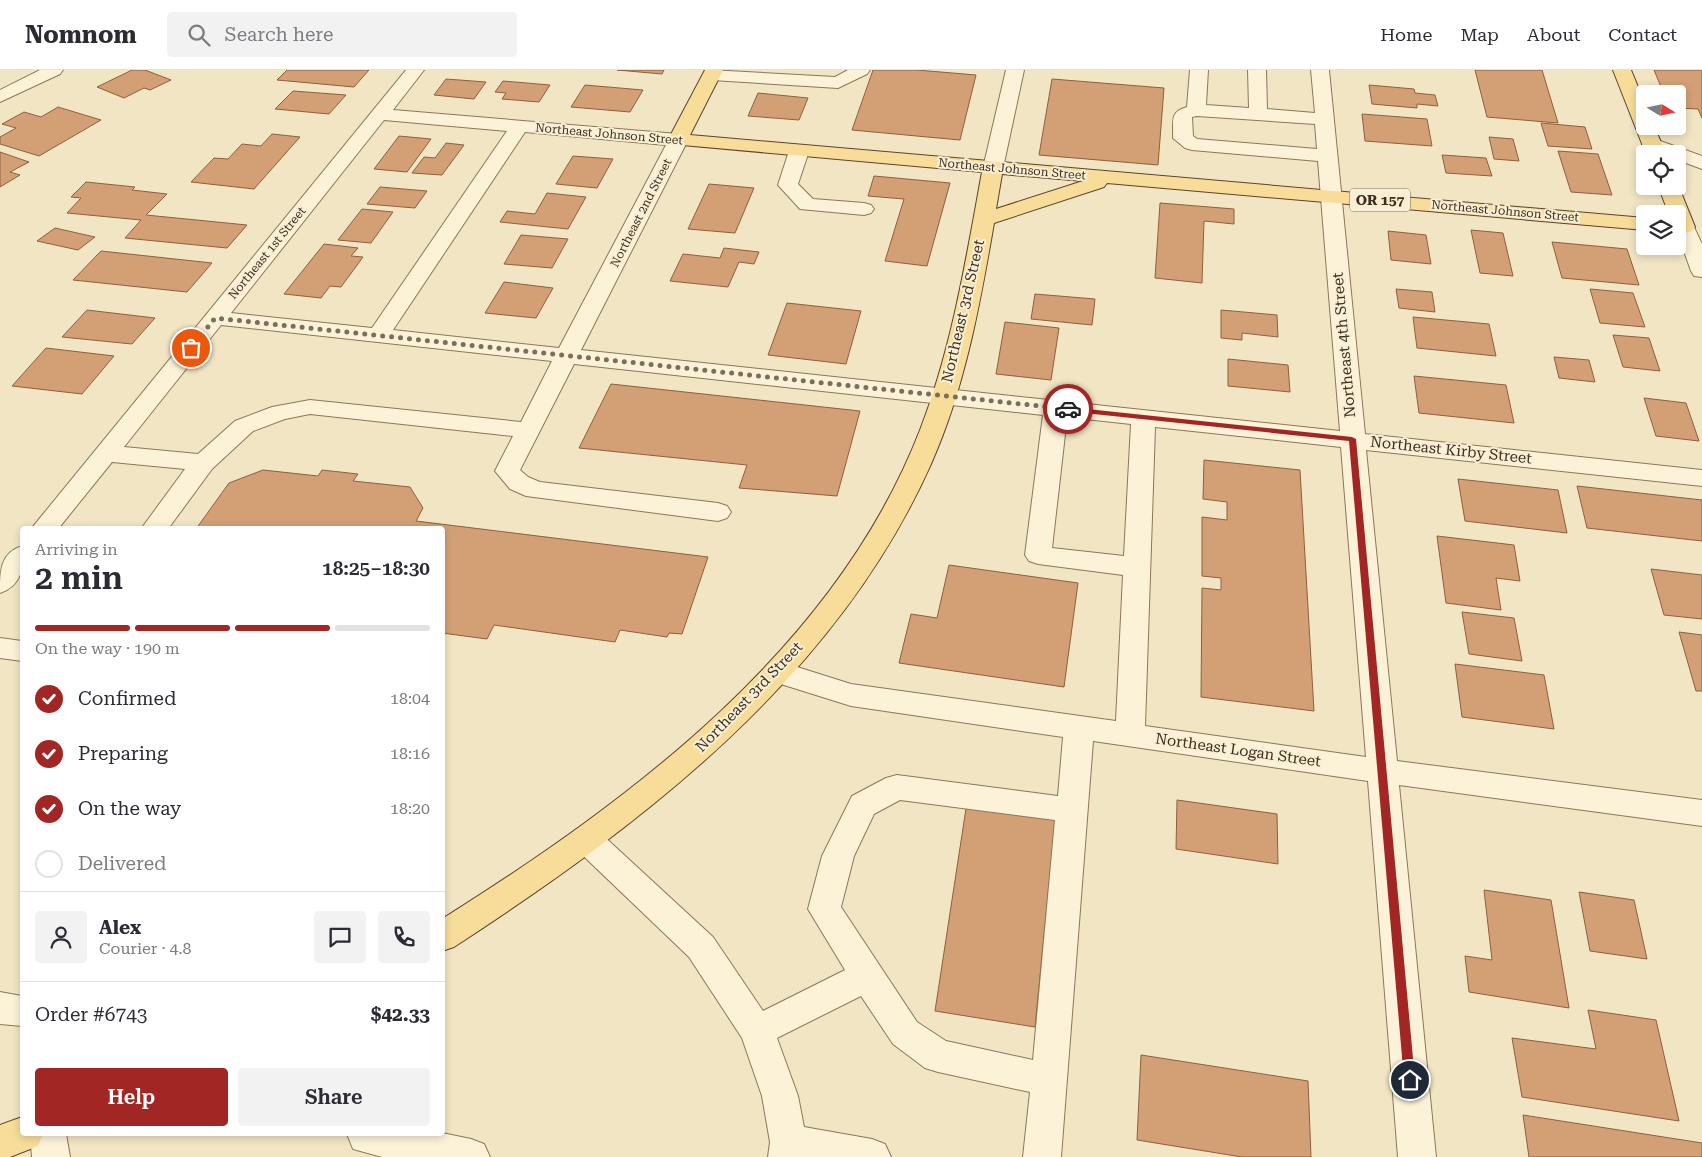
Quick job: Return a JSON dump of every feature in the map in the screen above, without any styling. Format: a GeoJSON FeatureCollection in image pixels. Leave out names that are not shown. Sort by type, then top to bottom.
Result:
{"type":"FeatureCollection","features":[{"type":"Feature","properties":{"kind":"main road"},"geometry":{"type":"LineString","coordinates":[[1622,70],[1652,145]]}},
{"type":"Feature","properties":{"kind":"main road","name":"Northeast 2nd Street"},"geometry":{"type":"LineString","coordinates":[[678,140],[713,72]]}},
{"type":"Feature","properties":{"kind":"main road","name":"Northeast Johnson Street"},"geometry":{"type":"LineString","coordinates":[[678,140],[1636,223]]}},
{"type":"Feature","properties":{"kind":"main road","name":"Northeast 3rd Street"},"geometry":{"type":"LineString","coordinates":[[445,935],[507,897],[586,839],[686,761],[778,672],[828,614],[880,541],[918,464],[944,396],[962,332],[994,168]]}},
{"type":"Feature","properties":{"kind":"main road"},"geometry":{"type":"LineString","coordinates":[[984,219],[1062,193],[1116,178]]}},
{"type":"Feature","properties":{"kind":"main road"},"geometry":{"type":"LineString","coordinates":[[1672,195],[1688,228]]}},
{"type":"Feature","properties":{"kind":"main road"},"geometry":{"type":"LineString","coordinates":[[0,1143],[20,1136]]}},
{"type":"Feature","properties":{"kind":"street"},"geometry":{"type":"LineString","coordinates":[[0,97],[54,70]]}},
{"type":"Feature","properties":{"kind":"street","name":"Northeast 1st Street"},"geometry":{"type":"LineString","coordinates":[[46,526],[415,70]]}},
{"type":"Feature","properties":{"kind":"street","name":"Northeast 3rd Street"},"geometry":{"type":"LineString","coordinates":[[994,168],[1015,70]]}},
{"type":"Feature","properties":{"kind":"street"},"geometry":{"type":"LineString","coordinates":[[1196,110],[1199,70]]}},
{"type":"Feature","properties":{"kind":"street"},"geometry":{"type":"LineString","coordinates":[[1257,70],[1258,114]]}},
{"type":"Feature","properties":{"kind":"street","name":"Northeast 4th Street"},"geometry":{"type":"LineString","coordinates":[[1320,70],[1416,1157]]}},
{"type":"Feature","properties":{"kind":"street"},"geometry":{"type":"LineString","coordinates":[[713,72],[838,83],[861,71]]}},
{"type":"Feature","properties":{"kind":"street"},"geometry":{"type":"LineString","coordinates":[[1324,119],[1196,110],[1183,114],[1183,138],[1192,144],[1327,156]]}},
{"type":"Feature","properties":{"kind":"street","name":"Northeast Johnson Street"},"geometry":{"type":"LineString","coordinates":[[379,114],[678,140]]}},
{"type":"Feature","properties":{"kind":"street"},"geometry":{"type":"LineString","coordinates":[[379,336],[518,126]]}},
{"type":"Feature","properties":{"kind":"street","name":"Northeast 2nd Street"},"geometry":{"type":"LineString","coordinates":[[678,140],[507,471],[519,483],[535,490],[718,512]]}},
{"type":"Feature","properties":{"kind":"street"},"geometry":{"type":"LineString","coordinates":[[800,151],[788,185],[807,205],[864,209]]}},
{"type":"Feature","properties":{"kind":"street"},"geometry":{"type":"LineString","coordinates":[[1686,158],[1702,163]]}},
{"type":"Feature","properties":{"kind":"street"},"geometry":{"type":"LineString","coordinates":[[1688,228],[1702,272]]}},
{"type":"Feature","properties":{"kind":"street","name":"Northeast Kirby Street"},"geometry":{"type":"LineString","coordinates":[[215,318],[1702,478]]}},
{"type":"Feature","properties":{"kind":"street"},"geometry":{"type":"LineString","coordinates":[[156,526],[203,463],[244,426],[280,412],[310,406],[528,430]]}},
{"type":"Feature","properties":{"kind":"street"},"geometry":{"type":"LineString","coordinates":[[1056,408],[1038,555],[1137,567]]}},
{"type":"Feature","properties":{"kind":"street"},"geometry":{"type":"LineString","coordinates":[[1130,735],[1143,417]]}},
{"type":"Feature","properties":{"kind":"street"},"geometry":{"type":"LineString","coordinates":[[106,452],[203,463]]}},
{"type":"Feature","properties":{"kind":"street"},"geometry":{"type":"LineString","coordinates":[[0,583],[20,558]]}},
{"type":"Feature","properties":{"kind":"street"},"geometry":{"type":"LineString","coordinates":[[0,648],[20,651]]}},
{"type":"Feature","properties":{"kind":"street","name":"Northeast Logan Street"},"geometry":{"type":"LineString","coordinates":[[778,672],[851,695],[1382,771],[1702,813]]}},
{"type":"Feature","properties":{"kind":"street"},"geometry":{"type":"LineString","coordinates":[[1042,1157],[1079,727]]}},
{"type":"Feature","properties":{"kind":"street"},"geometry":{"type":"LineString","coordinates":[[1049,1080],[938,1056],[905,1033],[824,909],[838,856],[863,806],[897,787],[1072,810]]}},
{"type":"Feature","properties":{"kind":"street"},"geometry":{"type":"LineString","coordinates":[[586,839],[701,947],[756,1031],[780,1096],[788,1150],[872,1157]]}},
{"type":"Feature","properties":{"kind":"street"},"geometry":{"type":"LineString","coordinates":[[756,1031],[867,976]]}},
{"type":"Feature","properties":{"kind":"street"},"geometry":{"type":"LineString","coordinates":[[0,1008],[20,1011]]}},
{"type":"Feature","properties":{"kind":"street"},"geometry":{"type":"LineString","coordinates":[[48,1136],[51,1157]]}},
{"type":"Feature","properties":{"kind":"street"},"geometry":{"type":"LineString","coordinates":[[366,1136],[471,1157]]}},
{"type":"Feature","properties":{"kind":"building"},"geometry":{"type":"Polygon","coordinates":[[[132,70],[145,70],[171,80],[150,90],[144,88],[124,98],[97,87],[132,70]]]}},
{"type":"Feature","properties":{"kind":"building"},"geometry":{"type":"Polygon","coordinates":[[[287,70],[369,70],[354,87],[277,80],[287,70]]]}},
{"type":"Feature","properties":{"kind":"building"},"geometry":{"type":"Polygon","coordinates":[[[617,70],[664,70],[662,74],[617,70]]]}},
{"type":"Feature","properties":{"kind":"building"},"geometry":{"type":"Polygon","coordinates":[[[873,70],[917,70],[976,75],[960,140],[852,130],[873,70]]]}},
{"type":"Feature","properties":{"kind":"building"},"geometry":{"type":"Polygon","coordinates":[[[1475,70],[1542,70],[1558,123],[1487,117],[1475,70]]]}},
{"type":"Feature","properties":{"kind":"building"},"geometry":{"type":"Polygon","coordinates":[[[1654,70],[1702,70],[1702,118],[1698,109],[1686,108],[1686,85],[1660,85],[1654,70]]]}},
{"type":"Feature","properties":{"kind":"building"},"geometry":{"type":"Polygon","coordinates":[[[446,79],[486,82],[474,99],[434,95],[446,79]]]}},
{"type":"Feature","properties":{"kind":"building"},"geometry":{"type":"Polygon","coordinates":[[[1052,79],[1164,88],[1158,165],[1039,155],[1052,79]]]}},
{"type":"Feature","properties":{"kind":"building"},"geometry":{"type":"Polygon","coordinates":[[[503,81],[550,85],[539,102],[502,99],[506,93],[495,92],[503,81]]]}},
{"type":"Feature","properties":{"kind":"building"},"geometry":{"type":"Polygon","coordinates":[[[585,85],[643,90],[630,112],[571,107],[585,85]]]}},
{"type":"Feature","properties":{"kind":"building"},"geometry":{"type":"Polygon","coordinates":[[[1369,85],[1414,89],[1415,93],[1435,95],[1438,106],[1417,104],[1417,108],[1372,104],[1369,85]]]}},
{"type":"Feature","properties":{"kind":"building"},"geometry":{"type":"Polygon","coordinates":[[[293,91],[346,95],[329,114],[275,109],[293,91]]]}},
{"type":"Feature","properties":{"kind":"building"},"geometry":{"type":"Polygon","coordinates":[[[758,93],[808,98],[799,120],[748,116],[758,93]]]}},
{"type":"Feature","properties":{"kind":"building"},"geometry":{"type":"Polygon","coordinates":[[[58,107],[101,120],[39,156],[0,144],[0,137],[16,128],[2,124],[24,112],[41,117],[58,107]]]}},
{"type":"Feature","properties":{"kind":"building"},"geometry":{"type":"Polygon","coordinates":[[[1362,114],[1427,119],[1432,146],[1365,141],[1362,114]]]}},
{"type":"Feature","properties":{"kind":"building"},"geometry":{"type":"Polygon","coordinates":[[[1541,123],[1585,127],[1592,149],[1548,146],[1541,123]]]}},
{"type":"Feature","properties":{"kind":"building"},"geometry":{"type":"Polygon","coordinates":[[[272,134],[300,137],[254,189],[191,182],[214,158],[228,159],[242,144],[261,146],[272,134]]]}},
{"type":"Feature","properties":{"kind":"building"},"geometry":{"type":"Polygon","coordinates":[[[399,136],[431,139],[407,172],[374,169],[399,136]]]}},
{"type":"Feature","properties":{"kind":"building"},"geometry":{"type":"Polygon","coordinates":[[[1489,137],[1513,139],[1519,161],[1494,159],[1489,137]]]}},
{"type":"Feature","properties":{"kind":"building"},"geometry":{"type":"Polygon","coordinates":[[[446,143],[464,145],[442,175],[412,173],[424,157],[435,158],[446,143]]]}},
{"type":"Feature","properties":{"kind":"building"},"geometry":{"type":"Polygon","coordinates":[[[1558,151],[1598,154],[1612,195],[1571,192],[1558,151]]]}},
{"type":"Feature","properties":{"kind":"building"},"geometry":{"type":"Polygon","coordinates":[[[0,152],[29,162],[10,172],[20,175],[0,187],[0,152]]]}},
{"type":"Feature","properties":{"kind":"building"},"geometry":{"type":"Polygon","coordinates":[[[1442,155],[1486,158],[1492,176],[1446,173],[1442,155]]]}},
{"type":"Feature","properties":{"kind":"building"},"geometry":{"type":"Polygon","coordinates":[[[573,156],[613,159],[597,188],[556,184],[573,156]]]}},
{"type":"Feature","properties":{"kind":"building"},"geometry":{"type":"Polygon","coordinates":[[[874,176],[950,183],[927,266],[885,261],[904,199],[868,196],[874,176]]]}},
{"type":"Feature","properties":{"kind":"building"},"geometry":{"type":"Polygon","coordinates":[[[86,182],[135,187],[132,190],[167,194],[146,215],[247,225],[227,248],[125,238],[141,220],[67,213],[81,198],[71,197],[86,182]]]}},
{"type":"Feature","properties":{"kind":"building"},"geometry":{"type":"Polygon","coordinates":[[[709,184],[754,188],[735,233],[688,229],[709,184]]]}},
{"type":"Feature","properties":{"kind":"building"},"geometry":{"type":"Polygon","coordinates":[[[380,187],[427,191],[415,208],[367,204],[380,187]]]}},
{"type":"Feature","properties":{"kind":"building"},"geometry":{"type":"Polygon","coordinates":[[[547,193],[586,197],[568,229],[500,222],[507,211],[535,214],[547,193]]]}},
{"type":"Feature","properties":{"kind":"building"},"geometry":{"type":"Polygon","coordinates":[[[1160,203],[1234,209],[1234,224],[1204,221],[1202,283],[1155,278],[1160,203]]]}},
{"type":"Feature","properties":{"kind":"building"},"geometry":{"type":"Polygon","coordinates":[[[362,209],[393,212],[371,243],[338,240],[362,209]]]}},
{"type":"Feature","properties":{"kind":"building"},"geometry":{"type":"Polygon","coordinates":[[[55,228],[95,237],[78,250],[37,241],[55,228]]]}},
{"type":"Feature","properties":{"kind":"building"},"geometry":{"type":"Polygon","coordinates":[[[1471,230],[1503,233],[1513,276],[1480,273],[1471,230]]]}},
{"type":"Feature","properties":{"kind":"building"},"geometry":{"type":"Polygon","coordinates":[[[1388,231],[1426,235],[1431,264],[1391,260],[1388,231]]]}},
{"type":"Feature","properties":{"kind":"building"},"geometry":{"type":"Polygon","coordinates":[[[521,235],[568,239],[552,268],[504,264],[521,235]]]}},
{"type":"Feature","properties":{"kind":"building"},"geometry":{"type":"Polygon","coordinates":[[[1552,242],[1627,249],[1639,285],[1562,278],[1552,242]]]}},
{"type":"Feature","properties":{"kind":"building"},"geometry":{"type":"Polygon","coordinates":[[[324,244],[358,248],[351,256],[363,257],[341,287],[330,286],[321,298],[284,294],[324,244]]]}},
{"type":"Feature","properties":{"kind":"building"},"geometry":{"type":"Polygon","coordinates":[[[724,248],[759,252],[754,264],[739,262],[728,287],[670,281],[683,254],[720,258],[724,248]]]}},
{"type":"Feature","properties":{"kind":"building"},"geometry":{"type":"Polygon","coordinates":[[[101,251],[212,263],[187,292],[73,280],[101,251]]]}},
{"type":"Feature","properties":{"kind":"building"},"geometry":{"type":"Polygon","coordinates":[[[504,282],[553,288],[536,318],[485,313],[504,282]]]}},
{"type":"Feature","properties":{"kind":"building"},"geometry":{"type":"Polygon","coordinates":[[[1396,289],[1432,292],[1435,312],[1399,308],[1396,289]]]}},
{"type":"Feature","properties":{"kind":"building"},"geometry":{"type":"Polygon","coordinates":[[[1590,289],[1633,293],[1645,327],[1600,323],[1590,289]]]}},
{"type":"Feature","properties":{"kind":"building"},"geometry":{"type":"Polygon","coordinates":[[[1035,294],[1095,299],[1092,325],[1031,319],[1035,294]]]}},
{"type":"Feature","properties":{"kind":"building"},"geometry":{"type":"Polygon","coordinates":[[[787,303],[861,311],[846,364],[768,355],[787,303]]]}},
{"type":"Feature","properties":{"kind":"building"},"geometry":{"type":"Polygon","coordinates":[[[87,310],[155,318],[132,344],[62,337],[87,310]]]}},
{"type":"Feature","properties":{"kind":"building"},"geometry":{"type":"Polygon","coordinates":[[[1221,310],[1277,315],[1278,337],[1242,333],[1242,340],[1221,338],[1221,310]]]}},
{"type":"Feature","properties":{"kind":"building"},"geometry":{"type":"Polygon","coordinates":[[[1413,317],[1489,324],[1496,356],[1417,348],[1413,317]]]}},
{"type":"Feature","properties":{"kind":"building"},"geometry":{"type":"Polygon","coordinates":[[[1005,322],[1059,328],[1051,380],[996,374],[1005,322]]]}},
{"type":"Feature","properties":{"kind":"building"},"geometry":{"type":"Polygon","coordinates":[[[1613,335],[1649,338],[1660,371],[1623,367],[1613,335]]]}},
{"type":"Feature","properties":{"kind":"building"},"geometry":{"type":"Polygon","coordinates":[[[46,348],[114,356],[82,394],[12,386],[46,348]]]}},
{"type":"Feature","properties":{"kind":"building"},"geometry":{"type":"Polygon","coordinates":[[[1554,357],[1589,360],[1595,382],[1559,378],[1554,357]]]}},
{"type":"Feature","properties":{"kind":"building"},"geometry":{"type":"Polygon","coordinates":[[[1228,359],[1288,365],[1290,392],[1228,386],[1228,359]]]}},
{"type":"Feature","properties":{"kind":"building"},"geometry":{"type":"Polygon","coordinates":[[[1414,376],[1506,385],[1514,423],[1419,413],[1414,376]]]}},
{"type":"Feature","properties":{"kind":"building"},"geometry":{"type":"Polygon","coordinates":[[[611,384],[860,411],[837,496],[739,488],[747,465],[579,448],[611,384]]]}},
{"type":"Feature","properties":{"kind":"building"},"geometry":{"type":"Polygon","coordinates":[[[1644,398],[1686,403],[1699,441],[1656,436],[1644,398]]]}},
{"type":"Feature","properties":{"kind":"building"},"geometry":{"type":"Polygon","coordinates":[[[1204,460],[1300,470],[1314,711],[1201,697],[1202,588],[1221,590],[1221,578],[1202,576],[1202,517],[1227,520],[1227,502],[1203,499],[1204,460]]]}},
{"type":"Feature","properties":{"kind":"building"},"geometry":{"type":"Polygon","coordinates":[[[263,470],[318,476],[322,470],[358,474],[353,481],[410,487],[423,508],[416,521],[708,557],[682,634],[669,633],[667,637],[620,630],[615,642],[494,625],[487,639],[445,633],[445,526],[198,526],[229,483],[263,470]]]}},
{"type":"Feature","properties":{"kind":"building"},"geometry":{"type":"Polygon","coordinates":[[[1458,479],[1558,490],[1567,533],[1465,521],[1458,479]]]}},
{"type":"Feature","properties":{"kind":"building"},"geometry":{"type":"Polygon","coordinates":[[[1577,486],[1702,500],[1702,541],[1587,528],[1577,486]]]}},
{"type":"Feature","properties":{"kind":"building"},"geometry":{"type":"Polygon","coordinates":[[[1437,536],[1514,545],[1520,581],[1496,578],[1501,610],[1446,603],[1437,536]]]}},
{"type":"Feature","properties":{"kind":"building"},"geometry":{"type":"Polygon","coordinates":[[[949,565],[1078,583],[1064,687],[899,663],[911,614],[937,618],[949,565]]]}},
{"type":"Feature","properties":{"kind":"building"},"geometry":{"type":"Polygon","coordinates":[[[1651,569],[1702,575],[1702,619],[1664,615],[1651,569]]]}},
{"type":"Feature","properties":{"kind":"building"},"geometry":{"type":"Polygon","coordinates":[[[1462,612],[1514,618],[1522,661],[1469,654],[1462,612]]]}},
{"type":"Feature","properties":{"kind":"building"},"geometry":{"type":"Polygon","coordinates":[[[1679,632],[1702,635],[1702,691],[1696,691],[1679,632]]]}},
{"type":"Feature","properties":{"kind":"building"},"geometry":{"type":"Polygon","coordinates":[[[1455,664],[1544,675],[1554,729],[1462,717],[1455,664]]]}},
{"type":"Feature","properties":{"kind":"building"},"geometry":{"type":"Polygon","coordinates":[[[1177,800],[1277,814],[1278,864],[1176,849],[1177,800]]]}},
{"type":"Feature","properties":{"kind":"building"},"geometry":{"type":"Polygon","coordinates":[[[967,802],[1056,814],[1035,1027],[935,1011],[967,802]]]}},
{"type":"Feature","properties":{"kind":"building"},"geometry":{"type":"Polygon","coordinates":[[[1484,890],[1551,900],[1569,1008],[1469,992],[1465,956],[1492,960],[1484,890]]]}},
{"type":"Feature","properties":{"kind":"building"},"geometry":{"type":"Polygon","coordinates":[[[1579,892],[1634,900],[1647,959],[1590,951],[1579,892]]]}},
{"type":"Feature","properties":{"kind":"building"},"geometry":{"type":"Polygon","coordinates":[[[1588,1010],[1656,1020],[1679,1121],[1522,1097],[1512,1038],[1596,1049],[1588,1010]]]}},
{"type":"Feature","properties":{"kind":"building"},"geometry":{"type":"Polygon","coordinates":[[[1141,1055],[1308,1081],[1311,1157],[1242,1157],[1137,1140],[1141,1055]]]}},
{"type":"Feature","properties":{"kind":"building"},"geometry":{"type":"Polygon","coordinates":[[[1523,1115],[1702,1143],[1702,1157],[1529,1157],[1523,1115]]]}},
{"type":"Feature","properties":{"kind":"way so far"},"geometry":{"type":"LineString","coordinates":[[191,348],[215,318],[1068,409]]}},
{"type":"Feature","properties":{"kind":"route"},"geometry":{"type":"LineString","coordinates":[[1068,409],[1352,439],[1410,1080]]}}]}
